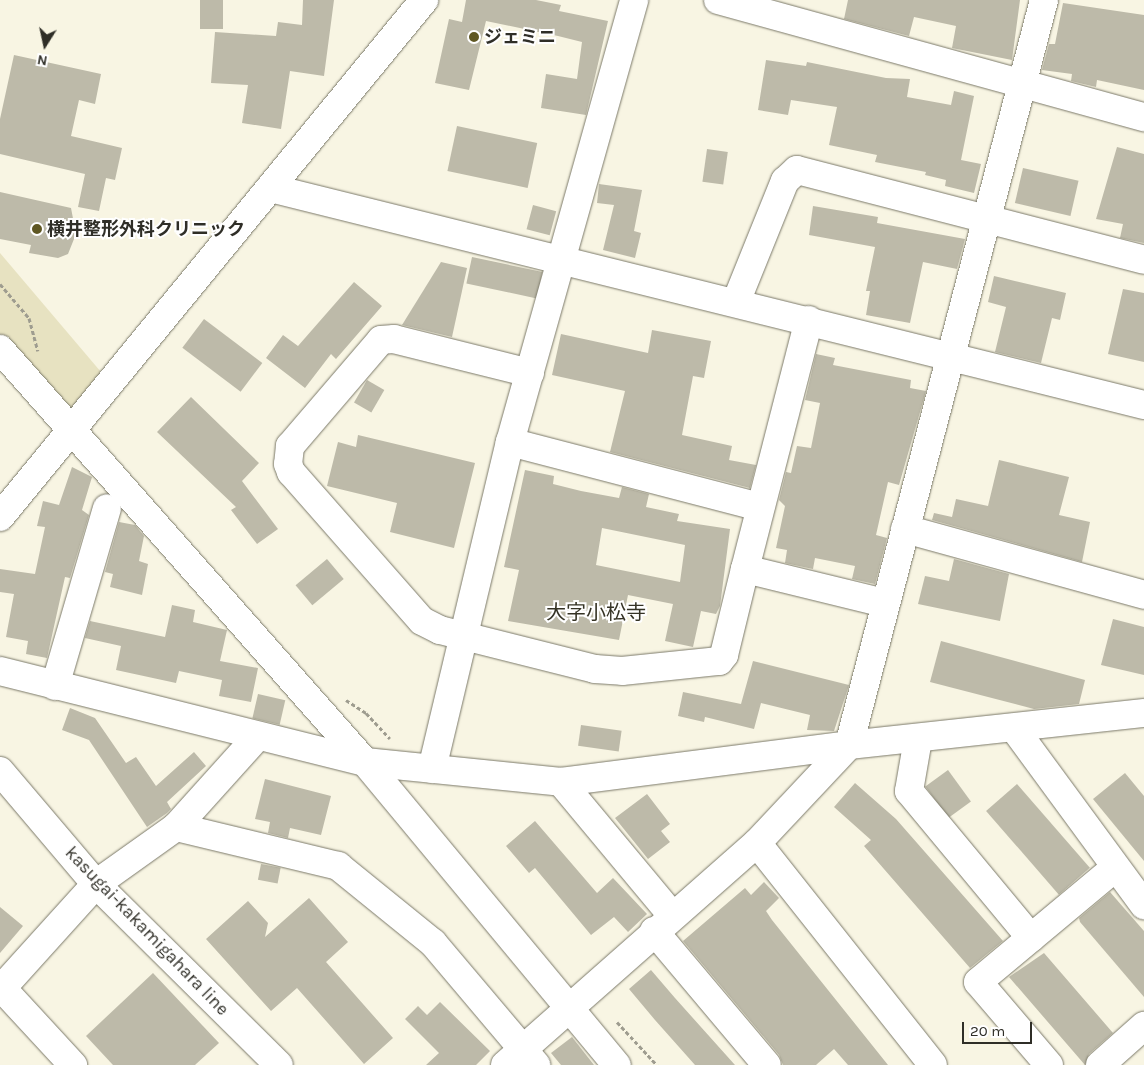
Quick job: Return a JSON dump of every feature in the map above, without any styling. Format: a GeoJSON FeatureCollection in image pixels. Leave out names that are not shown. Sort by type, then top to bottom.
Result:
{"type":"FeatureCollection","features":[{"type":"Feature","properties":{"kind":"street"},"geometry":{"type":"LineString","coordinates":[[0,517],[69,430],[424,0]]}},
{"type":"Feature","properties":{"kind":"street"},"geometry":{"type":"LineString","coordinates":[[432,769],[462,636],[510,442],[634,0]]}},
{"type":"Feature","properties":{"kind":"street"},"geometry":{"type":"LineString","coordinates":[[718,0],[747,3],[1021,84],[1144,117]]}},
{"type":"Feature","properties":{"kind":"street"},"geometry":{"type":"LineString","coordinates":[[176,827],[338,866],[433,943],[521,1060],[568,1008],[663,923],[757,843],[849,745],[952,355],[984,217],[1044,0]]}},
{"type":"Feature","properties":{"kind":"street"},"geometry":{"type":"LineString","coordinates":[[736,302],[785,181],[797,170],[1144,260]]}},
{"type":"Feature","properties":{"kind":"street"},"geometry":{"type":"LineString","coordinates":[[270,188],[952,355],[1144,405]]}},
{"type":"Feature","properties":{"kind":"street"},"geometry":{"type":"LineString","coordinates":[[530,373],[394,338],[381,340],[290,446],[288,464],[291,472],[422,621],[462,636],[607,672],[711,664],[724,655],[760,507],[809,320]]}},
{"type":"Feature","properties":{"kind":"street"},"geometry":{"type":"LineString","coordinates":[[0,349],[69,430],[365,762],[617,1065]]}},
{"type":"Feature","properties":{"kind":"street"},"geometry":{"type":"LineString","coordinates":[[510,442],[760,507]]}},
{"type":"Feature","properties":{"kind":"street"},"geometry":{"type":"LineString","coordinates":[[55,686],[107,508]]}},
{"type":"Feature","properties":{"kind":"street"},"geometry":{"type":"LineString","coordinates":[[905,529],[1144,594]]}},
{"type":"Feature","properties":{"kind":"street"},"geometry":{"type":"LineString","coordinates":[[745,569],[885,603]]}},
{"type":"Feature","properties":{"kind":"street"},"geometry":{"type":"LineString","coordinates":[[0,670],[256,738],[365,762],[561,782],[849,745],[1144,713]]}},
{"type":"Feature","properties":{"kind":"street"},"geometry":{"type":"LineString","coordinates":[[1014,728],[1144,905]]}},
{"type":"Feature","properties":{"kind":"street"},"geometry":{"type":"LineString","coordinates":[[73,1065],[1,987],[96,884],[176,827],[256,738]]}},
{"type":"Feature","properties":{"kind":"street"},"geometry":{"type":"LineString","coordinates":[[918,739],[909,791],[1031,938]]}},
{"type":"Feature","properties":{"kind":"street","name":"kasugai-kakamigahara line"},"geometry":{"type":"LineString","coordinates":[[0,771],[96,884],[279,1065]]}},
{"type":"Feature","properties":{"kind":"street"},"geometry":{"type":"LineString","coordinates":[[561,782],[767,1065]]}},
{"type":"Feature","properties":{"kind":"street"},"geometry":{"type":"LineString","coordinates":[[757,843],[933,1065]]}},
{"type":"Feature","properties":{"kind":"street"},"geometry":{"type":"LineString","coordinates":[[1049,1065],[978,982],[1116,868]]}},
{"type":"Feature","properties":{"kind":"street"},"geometry":{"type":"LineString","coordinates":[[1100,1065],[1144,1026]]}},
{"type":"Feature","properties":{"kind":"shaded area"},"geometry":{"type":"Polygon","coordinates":[[[0,253],[101,372],[57,428],[0,361],[0,253]]]}},
{"type":"Feature","properties":{"kind":"building"},"geometry":{"type":"Polygon","coordinates":[[[200,0],[223,0],[223,29],[200,29],[200,0]]]}},
{"type":"Feature","properties":{"kind":"building"},"geometry":{"type":"Polygon","coordinates":[[[303,0],[334,0],[324,76],[290,71],[281,129],[242,123],[248,85],[211,83],[215,32],[276,36],[278,22],[302,25],[303,0]]]}},
{"type":"Feature","properties":{"kind":"building"},"geometry":{"type":"Polygon","coordinates":[[[466,0],[536,0],[561,5],[559,11],[608,21],[586,115],[541,108],[546,74],[577,79],[582,42],[558,36],[486,21],[469,90],[435,83],[449,19],[462,22],[466,0]]]}},
{"type":"Feature","properties":{"kind":"building"},"geometry":{"type":"Polygon","coordinates":[[[848,0],[1020,0],[1012,60],[952,48],[956,26],[914,17],[909,36],[844,19],[848,0]]]}},
{"type":"Feature","properties":{"kind":"building"},"geometry":{"type":"Polygon","coordinates":[[[1063,3],[1144,15],[1144,90],[1097,80],[1096,87],[1071,81],[1072,74],[1042,70],[1049,44],[1055,44],[1063,3]]]}},
{"type":"Feature","properties":{"kind":"building"},"geometry":{"type":"Polygon","coordinates":[[[14,55],[101,74],[95,104],[79,100],[71,136],[122,148],[115,180],[106,178],[99,211],[78,207],[85,174],[0,154],[0,119],[14,55]]]}},
{"type":"Feature","properties":{"kind":"building"},"geometry":{"type":"Polygon","coordinates":[[[766,60],[806,66],[807,62],[886,78],[910,79],[907,97],[951,105],[954,91],[974,96],[961,160],[981,164],[974,193],[945,186],[946,180],[925,175],[926,172],[875,162],[877,155],[829,145],[837,107],[791,100],[788,115],[758,110],[766,60]]]}},
{"type":"Feature","properties":{"kind":"building"},"geometry":{"type":"Polygon","coordinates":[[[457,126],[537,143],[528,188],[447,171],[457,126]]]}},
{"type":"Feature","properties":{"kind":"building"},"geometry":{"type":"Polygon","coordinates":[[[1117,147],[1144,154],[1144,243],[1120,238],[1123,224],[1096,219],[1117,147]]]}},
{"type":"Feature","properties":{"kind":"building"},"geometry":{"type":"Polygon","coordinates":[[[707,149],[728,152],[723,185],[702,182],[707,149]]]}},
{"type":"Feature","properties":{"kind":"building"},"geometry":{"type":"Polygon","coordinates":[[[1023,168],[1079,181],[1070,216],[1015,203],[1023,168]]]}},
{"type":"Feature","properties":{"kind":"building"},"geometry":{"type":"Polygon","coordinates":[[[599,184],[642,190],[634,231],[641,233],[635,258],[603,250],[614,205],[597,203],[599,184]]]}},
{"type":"Feature","properties":{"kind":"building","name":"横井整形外科クリニック"},"geometry":{"type":"Polygon","coordinates":[[[0,192],[71,208],[76,234],[68,254],[58,258],[29,253],[31,245],[0,239],[0,192]]]}},
{"type":"Feature","properties":{"kind":"building"},"geometry":{"type":"Polygon","coordinates":[[[533,205],[556,211],[550,235],[527,229],[533,205]]]}},
{"type":"Feature","properties":{"kind":"building"},"geometry":{"type":"Polygon","coordinates":[[[813,206],[878,217],[877,223],[965,239],[957,269],[923,262],[910,323],[866,315],[870,291],[866,291],[875,247],[809,235],[813,206]]]}},
{"type":"Feature","properties":{"kind":"building"},"geometry":{"type":"Polygon","coordinates":[[[472,257],[542,272],[537,298],[466,283],[472,257]]]}},
{"type":"Feature","properties":{"kind":"building"},"geometry":{"type":"Polygon","coordinates":[[[441,262],[467,268],[452,337],[402,325],[441,262]]]}},
{"type":"Feature","properties":{"kind":"building"},"geometry":{"type":"Polygon","coordinates":[[[994,276],[1066,293],[1060,320],[1052,318],[1041,363],[995,352],[1006,307],[988,302],[994,276]]]}},
{"type":"Feature","properties":{"kind":"building"},"geometry":{"type":"Polygon","coordinates":[[[354,282],[382,306],[336,359],[331,354],[305,388],[266,358],[283,335],[298,346],[354,282]]]}},
{"type":"Feature","properties":{"kind":"building"},"geometry":{"type":"Polygon","coordinates":[[[1123,289],[1144,293],[1144,362],[1108,354],[1123,289]]]}},
{"type":"Feature","properties":{"kind":"building"},"geometry":{"type":"Polygon","coordinates":[[[204,319],[262,363],[241,392],[182,348],[204,319]]]}},
{"type":"Feature","properties":{"kind":"building"},"geometry":{"type":"Polygon","coordinates":[[[652,330],[711,341],[704,378],[693,376],[682,435],[732,446],[729,460],[756,465],[750,488],[610,452],[625,391],[552,375],[561,334],[648,353],[652,330]]]}},
{"type":"Feature","properties":{"kind":"building"},"geometry":{"type":"Polygon","coordinates":[[[816,354],[835,358],[833,365],[911,380],[910,388],[926,391],[899,485],[888,482],[876,535],[887,538],[875,584],[852,579],[855,566],[815,558],[813,569],[785,563],[787,550],[776,548],[785,506],[779,500],[786,472],[791,473],[797,446],[811,448],[820,403],[805,400],[816,354]]]}},
{"type":"Feature","properties":{"kind":"building"},"geometry":{"type":"Polygon","coordinates":[[[367,380],[384,390],[371,413],[354,403],[367,380]]]}},
{"type":"Feature","properties":{"kind":"building"},"geometry":{"type":"Polygon","coordinates":[[[191,397],[259,463],[242,481],[278,529],[257,544],[231,510],[236,507],[157,432],[191,397]]]}},
{"type":"Feature","properties":{"kind":"building"},"geometry":{"type":"Polygon","coordinates":[[[358,435],[475,463],[454,548],[390,532],[397,503],[327,486],[338,442],[356,447],[358,435]]]}},
{"type":"Feature","properties":{"kind":"building"},"geometry":{"type":"Polygon","coordinates":[[[999,460],[1069,477],[1059,515],[1090,522],[1082,562],[932,520],[934,513],[952,517],[956,499],[988,506],[999,460]]]}},
{"type":"Feature","properties":{"kind":"building"},"geometry":{"type":"Polygon","coordinates":[[[72,467],[92,477],[82,510],[89,515],[70,578],[65,577],[47,658],[26,654],[28,641],[6,637],[14,594],[0,592],[0,569],[35,574],[45,527],[37,526],[43,501],[59,505],[72,467]]]}},
{"type":"Feature","properties":{"kind":"building"},"geometry":{"type":"Polygon","coordinates":[[[525,470],[554,476],[553,484],[581,491],[619,498],[622,487],[649,494],[646,507],[679,514],[677,521],[730,529],[720,606],[716,614],[701,611],[693,647],[665,641],[673,604],[628,595],[619,640],[508,621],[519,570],[504,567],[525,470]],[[602,528],[596,565],[680,582],[685,545],[602,528]]]}},
{"type":"Feature","properties":{"kind":"building"},"geometry":{"type":"Polygon","coordinates":[[[119,522],[135,525],[144,536],[139,561],[148,564],[142,595],[110,587],[113,574],[105,572],[119,522]]]}},
{"type":"Feature","properties":{"kind":"building"},"geometry":{"type":"Polygon","coordinates":[[[327,559],[344,579],[312,605],[296,585],[327,559]]]}},
{"type":"Feature","properties":{"kind":"building"},"geometry":{"type":"Polygon","coordinates":[[[954,559],[1009,574],[1000,621],[918,604],[925,576],[949,581],[954,559]]]}},
{"type":"Feature","properties":{"kind":"building"},"geometry":{"type":"Polygon","coordinates":[[[172,605],[195,610],[193,622],[227,630],[220,661],[258,668],[251,702],[219,696],[222,680],[179,671],[176,683],[116,670],[121,646],[85,638],[90,621],[165,637],[172,605]]]}},
{"type":"Feature","properties":{"kind":"building"},"geometry":{"type":"Polygon","coordinates":[[[1113,619],[1144,627],[1144,675],[1101,665],[1113,619]]]}},
{"type":"Feature","properties":{"kind":"building"},"geometry":{"type":"Polygon","coordinates":[[[941,641],[1085,680],[1079,704],[1034,709],[930,682],[941,641]]]}},
{"type":"Feature","properties":{"kind":"building"},"geometry":{"type":"Polygon","coordinates":[[[753,661],[849,685],[834,731],[807,730],[810,715],[761,703],[754,729],[705,717],[704,722],[678,716],[683,692],[741,704],[753,661]]]}},
{"type":"Feature","properties":{"kind":"building"},"geometry":{"type":"Polygon","coordinates":[[[258,694],[285,700],[280,725],[252,718],[258,694]]]}},
{"type":"Feature","properties":{"kind":"building"},"geometry":{"type":"Polygon","coordinates":[[[70,708],[95,718],[126,763],[136,757],[156,786],[194,752],[206,766],[167,802],[171,809],[147,827],[89,740],[62,730],[70,708]]]}},
{"type":"Feature","properties":{"kind":"building"},"geometry":{"type":"Polygon","coordinates":[[[581,725],[622,731],[619,752],[578,746],[581,725]]]}},
{"type":"Feature","properties":{"kind":"building"},"geometry":{"type":"Polygon","coordinates":[[[948,770],[971,802],[948,818],[925,786],[948,770]]]}},
{"type":"Feature","properties":{"kind":"building"},"geometry":{"type":"Polygon","coordinates":[[[1125,773],[1144,796],[1144,861],[1093,799],[1125,773]]]}},
{"type":"Feature","properties":{"kind":"building"},"geometry":{"type":"Polygon","coordinates":[[[265,779],[331,796],[321,835],[290,828],[288,838],[268,833],[270,822],[255,819],[265,779]]]}},
{"type":"Feature","properties":{"kind":"building"},"geometry":{"type":"Polygon","coordinates":[[[855,783],[896,819],[1003,941],[970,968],[864,846],[871,840],[834,807],[855,783]]]}},
{"type":"Feature","properties":{"kind":"building"},"geometry":{"type":"Polygon","coordinates":[[[1017,784],[1090,868],[1059,895],[986,811],[1017,784]]]}},
{"type":"Feature","properties":{"kind":"building"},"geometry":{"type":"Polygon","coordinates":[[[647,794],[670,824],[661,831],[670,842],[648,859],[615,818],[647,794]]]}},
{"type":"Feature","properties":{"kind":"building"},"geometry":{"type":"Polygon","coordinates":[[[535,821],[597,893],[613,878],[647,914],[628,932],[614,917],[591,935],[535,868],[529,873],[506,846],[535,821]]]}},
{"type":"Feature","properties":{"kind":"building"},"geometry":{"type":"Polygon","coordinates":[[[261,864],[281,868],[278,884],[258,880],[261,864]]]}},
{"type":"Feature","properties":{"kind":"building"},"geometry":{"type":"Polygon","coordinates":[[[764,882],[779,898],[766,911],[772,920],[888,1065],[848,1065],[834,1049],[816,1065],[783,1065],[779,1055],[683,941],[745,888],[751,895],[764,882]]]}},
{"type":"Feature","properties":{"kind":"building"},"geometry":{"type":"Polygon","coordinates":[[[1110,892],[1144,931],[1144,997],[1080,922],[1079,918],[1110,892]]]}},
{"type":"Feature","properties":{"kind":"building"},"geometry":{"type":"Polygon","coordinates":[[[309,898],[348,942],[326,962],[393,1038],[364,1064],[297,988],[271,1011],[206,939],[248,901],[268,923],[265,937],[309,898]]]}},
{"type":"Feature","properties":{"kind":"building"},"geometry":{"type":"Polygon","coordinates":[[[0,907],[23,926],[0,953],[0,907]]]}},
{"type":"Feature","properties":{"kind":"building"},"geometry":{"type":"Polygon","coordinates":[[[1044,953],[1113,1033],[1089,1054],[1085,1065],[1009,977],[1044,953]]]}},
{"type":"Feature","properties":{"kind":"building"},"geometry":{"type":"Polygon","coordinates":[[[651,970],[735,1065],[695,1065],[655,1020],[629,989],[651,970]]]}},
{"type":"Feature","properties":{"kind":"building"},"geometry":{"type":"Polygon","coordinates":[[[153,973],[219,1043],[195,1065],[113,1065],[86,1036],[153,973]]]}},
{"type":"Feature","properties":{"kind":"building"},"geometry":{"type":"Polygon","coordinates":[[[440,1002],[490,1051],[476,1065],[426,1065],[439,1053],[405,1019],[418,1006],[427,1015],[440,1002]]]}},
{"type":"Feature","properties":{"kind":"building"},"geometry":{"type":"Polygon","coordinates":[[[572,1037],[594,1065],[561,1065],[551,1053],[572,1037]]]}},
{"type":"Feature","properties":{"kind":"place","name":"ジェミニ"},"geometry":{"type":"Point","coordinates":[474,37]}},
{"type":"Feature","properties":{"kind":"place","name":"横井整形外科クリニック"},"geometry":{"type":"Point","coordinates":[37,229]}},
{"type":"Feature","properties":{"kind":"district","name":"大字小松寺"},"geometry":{"type":"Point","coordinates":[596,612]}}]}
